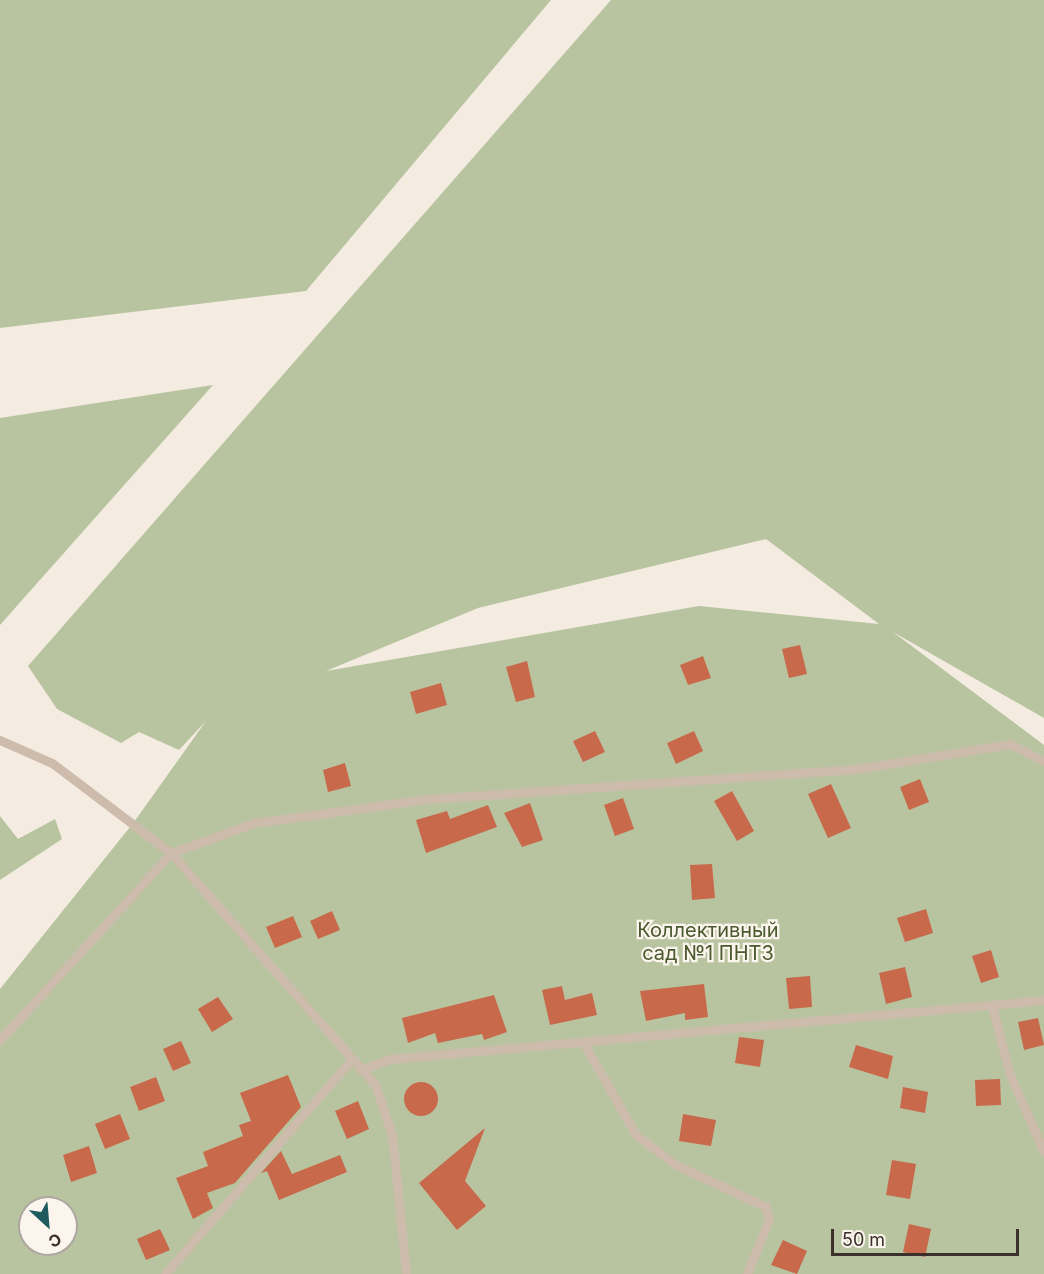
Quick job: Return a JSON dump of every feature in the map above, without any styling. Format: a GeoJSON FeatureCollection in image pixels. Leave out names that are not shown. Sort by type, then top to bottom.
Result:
{"type":"FeatureCollection","features":[{"type":"Feature","properties":{"kind":"lane"},"geometry":{"type":"LineString","coordinates":[[0,740],[52,763],[171,853],[360,1070],[375,1084],[392,1135],[406,1274]]}},
{"type":"Feature","properties":{"kind":"lane"},"geometry":{"type":"LineString","coordinates":[[0,1040],[171,853],[254,824],[427,799],[857,769],[1010,744],[1044,761]]}},
{"type":"Feature","properties":{"kind":"lane"},"geometry":{"type":"LineString","coordinates":[[360,1070],[390,1059],[1044,1000]]}},
{"type":"Feature","properties":{"kind":"lane"},"geometry":{"type":"LineString","coordinates":[[992,1006],[1010,1075],[1044,1152]]}},
{"type":"Feature","properties":{"kind":"lane"},"geometry":{"type":"LineString","coordinates":[[583,1042],[636,1135],[676,1166],[766,1208],[766,1229],[747,1274]]}},
{"type":"Feature","properties":{"kind":"lane"},"geometry":{"type":"LineString","coordinates":[[165,1274],[352,1059]]}},
{"type":"Feature","properties":{"kind":"green space"},"geometry":{"type":"Polygon","coordinates":[[[0,0],[551,0],[306,291],[0,328],[0,0]]]}},
{"type":"Feature","properties":{"kind":"green space","name":"Коллективный сад №1 ПНТЗ"},"geometry":{"type":"Polygon","coordinates":[[[611,0],[1044,0],[1044,718],[893,632],[1044,745],[1044,1274],[0,1274],[0,989],[134,822],[206,721],[179,750],[139,732],[121,743],[57,709],[28,666],[611,0]],[[766,539],[478,608],[326,671],[699,606],[879,624],[766,539]]]}},
{"type":"Feature","properties":{"kind":"green space"},"geometry":{"type":"Polygon","coordinates":[[[213,385],[0,625],[0,418],[213,385]]]}},
{"type":"Feature","properties":{"kind":"green space"},"geometry":{"type":"Polygon","coordinates":[[[0,816],[18,839],[55,819],[62,839],[0,880],[0,816]]]}},
{"type":"Feature","properties":{"kind":"building"},"geometry":{"type":"Polygon","coordinates":[[[800,645],[807,674],[789,678],[782,649],[800,645]]]}},
{"type":"Feature","properties":{"kind":"building"},"geometry":{"type":"Polygon","coordinates":[[[703,656],[711,678],[688,685],[680,665],[703,656]]]}},
{"type":"Feature","properties":{"kind":"building"},"geometry":{"type":"Polygon","coordinates":[[[527,661],[535,697],[516,702],[506,667],[527,661]]]}},
{"type":"Feature","properties":{"kind":"building"},"geometry":{"type":"Polygon","coordinates":[[[441,683],[447,705],[416,714],[410,692],[441,683]]]}},
{"type":"Feature","properties":{"kind":"building"},"geometry":{"type":"Polygon","coordinates":[[[595,731],[605,752],[583,762],[573,741],[595,731]]]}},
{"type":"Feature","properties":{"kind":"building"},"geometry":{"type":"Polygon","coordinates":[[[694,731],[703,751],[676,764],[667,743],[694,731]]]}},
{"type":"Feature","properties":{"kind":"building"},"geometry":{"type":"Polygon","coordinates":[[[345,763],[351,786],[328,792],[323,770],[345,763]]]}},
{"type":"Feature","properties":{"kind":"building"},"geometry":{"type":"Polygon","coordinates":[[[920,779],[929,802],[909,810],[900,787],[920,779]]]}},
{"type":"Feature","properties":{"kind":"building"},"geometry":{"type":"Polygon","coordinates":[[[831,784],[851,828],[828,838],[808,794],[831,784]]]}},
{"type":"Feature","properties":{"kind":"building"},"geometry":{"type":"Polygon","coordinates":[[[732,791],[754,831],[737,841],[714,801],[732,791]]]}},
{"type":"Feature","properties":{"kind":"building"},"geometry":{"type":"Polygon","coordinates":[[[623,798],[634,829],[615,836],[604,805],[623,798]]]}},
{"type":"Feature","properties":{"kind":"building"},"geometry":{"type":"Polygon","coordinates":[[[530,803],[543,840],[522,847],[504,813],[530,803]]]}},
{"type":"Feature","properties":{"kind":"building"},"geometry":{"type":"Polygon","coordinates":[[[488,805],[497,827],[426,853],[416,820],[447,811],[450,819],[488,805]]]}},
{"type":"Feature","properties":{"kind":"building"},"geometry":{"type":"Polygon","coordinates":[[[712,864],[715,898],[692,900],[690,865],[712,864]]]}},
{"type":"Feature","properties":{"kind":"building"},"geometry":{"type":"Polygon","coordinates":[[[926,909],[933,933],[905,942],[897,918],[926,909]]]}},
{"type":"Feature","properties":{"kind":"building"},"geometry":{"type":"Polygon","coordinates":[[[332,911],[340,930],[318,939],[310,921],[332,911]]]}},
{"type":"Feature","properties":{"kind":"building"},"geometry":{"type":"Polygon","coordinates":[[[293,916],[302,937],[275,948],[266,927],[293,916]]]}},
{"type":"Feature","properties":{"kind":"building"},"geometry":{"type":"Polygon","coordinates":[[[991,950],[999,977],[981,983],[972,956],[991,950]]]}},
{"type":"Feature","properties":{"kind":"building"},"geometry":{"type":"Polygon","coordinates":[[[905,967],[912,997],[886,1004],[879,973],[905,967]]]}},
{"type":"Feature","properties":{"kind":"building"},"geometry":{"type":"Polygon","coordinates":[[[810,976],[812,1007],[789,1009],[786,978],[810,976]]]}},
{"type":"Feature","properties":{"kind":"building"},"geometry":{"type":"Polygon","coordinates":[[[704,984],[708,1017],[685,1020],[685,1013],[646,1021],[640,991],[704,984]]]}},
{"type":"Feature","properties":{"kind":"building"},"geometry":{"type":"Polygon","coordinates":[[[562,986],[565,1000],[592,993],[597,1015],[550,1025],[542,990],[562,986]]]}},
{"type":"Feature","properties":{"kind":"building"},"geometry":{"type":"Polygon","coordinates":[[[494,995],[507,1032],[484,1040],[482,1034],[438,1043],[435,1033],[408,1043],[402,1018],[494,995]]]}},
{"type":"Feature","properties":{"kind":"building"},"geometry":{"type":"Polygon","coordinates":[[[218,997],[233,1019],[212,1032],[198,1009],[218,997]]]}},
{"type":"Feature","properties":{"kind":"building"},"geometry":{"type":"Polygon","coordinates":[[[1038,1018],[1044,1045],[1024,1050],[1018,1022],[1038,1018]]]}},
{"type":"Feature","properties":{"kind":"building"},"geometry":{"type":"Polygon","coordinates":[[[739,1037],[764,1040],[760,1067],[735,1063],[739,1037]]]}},
{"type":"Feature","properties":{"kind":"building"},"geometry":{"type":"Polygon","coordinates":[[[181,1041],[191,1063],[173,1071],[163,1049],[181,1041]]]}},
{"type":"Feature","properties":{"kind":"building"},"geometry":{"type":"Polygon","coordinates":[[[856,1045],[893,1056],[888,1079],[849,1067],[856,1045]]]}},
{"type":"Feature","properties":{"kind":"building"},"geometry":{"type":"Polygon","coordinates":[[[288,1075],[301,1107],[235,1183],[207,1193],[213,1208],[193,1219],[176,1178],[208,1166],[203,1152],[243,1136],[239,1125],[251,1121],[240,1093],[288,1075]]]}},
{"type":"Feature","properties":{"kind":"building"},"geometry":{"type":"Polygon","coordinates":[[[156,1077],[165,1101],[139,1111],[130,1087],[156,1077]]]}},
{"type":"Feature","properties":{"kind":"building"},"geometry":{"type":"Polygon","coordinates":[[[1000,1079],[1001,1105],[976,1106],[975,1080],[1000,1079]]]}},
{"type":"Feature","properties":{"kind":"building"},"geometry":{"type":"Polygon","coordinates":[[[421,1082],[433,1087],[438,1099],[433,1111],[421,1116],[409,1111],[404,1099],[409,1087],[421,1082]]]}},
{"type":"Feature","properties":{"kind":"building"},"geometry":{"type":"Polygon","coordinates":[[[903,1087],[928,1092],[925,1113],[900,1108],[903,1087]]]}},
{"type":"Feature","properties":{"kind":"building"},"geometry":{"type":"Polygon","coordinates":[[[358,1101],[369,1129],[347,1139],[335,1111],[358,1101]]]}},
{"type":"Feature","properties":{"kind":"building"},"geometry":{"type":"Polygon","coordinates":[[[120,1114],[130,1139],[105,1149],[95,1124],[120,1114]]]}},
{"type":"Feature","properties":{"kind":"building"},"geometry":{"type":"Polygon","coordinates":[[[683,1114],[716,1120],[711,1146],[679,1141],[683,1114]]]}},
{"type":"Feature","properties":{"kind":"building"},"geometry":{"type":"Polygon","coordinates":[[[485,1128],[465,1181],[486,1206],[457,1230],[419,1183],[485,1128]]]}},
{"type":"Feature","properties":{"kind":"building"},"geometry":{"type":"Polygon","coordinates":[[[89,1146],[97,1173],[71,1182],[63,1155],[89,1146]]]}},
{"type":"Feature","properties":{"kind":"building"},"geometry":{"type":"Polygon","coordinates":[[[281,1151],[292,1174],[340,1155],[347,1172],[279,1200],[267,1171],[261,1173],[281,1151]]]}},
{"type":"Feature","properties":{"kind":"building"},"geometry":{"type":"Polygon","coordinates":[[[892,1160],[916,1164],[910,1199],[886,1195],[892,1160]]]}},
{"type":"Feature","properties":{"kind":"building"},"geometry":{"type":"Polygon","coordinates":[[[909,1224],[931,1229],[925,1257],[903,1252],[909,1224]]]}},
{"type":"Feature","properties":{"kind":"building"},"geometry":{"type":"Polygon","coordinates":[[[160,1229],[170,1250],[146,1260],[137,1239],[160,1229]]]}},
{"type":"Feature","properties":{"kind":"building"},"geometry":{"type":"Polygon","coordinates":[[[783,1240],[807,1251],[797,1274],[771,1265],[783,1240]]]}}]}
